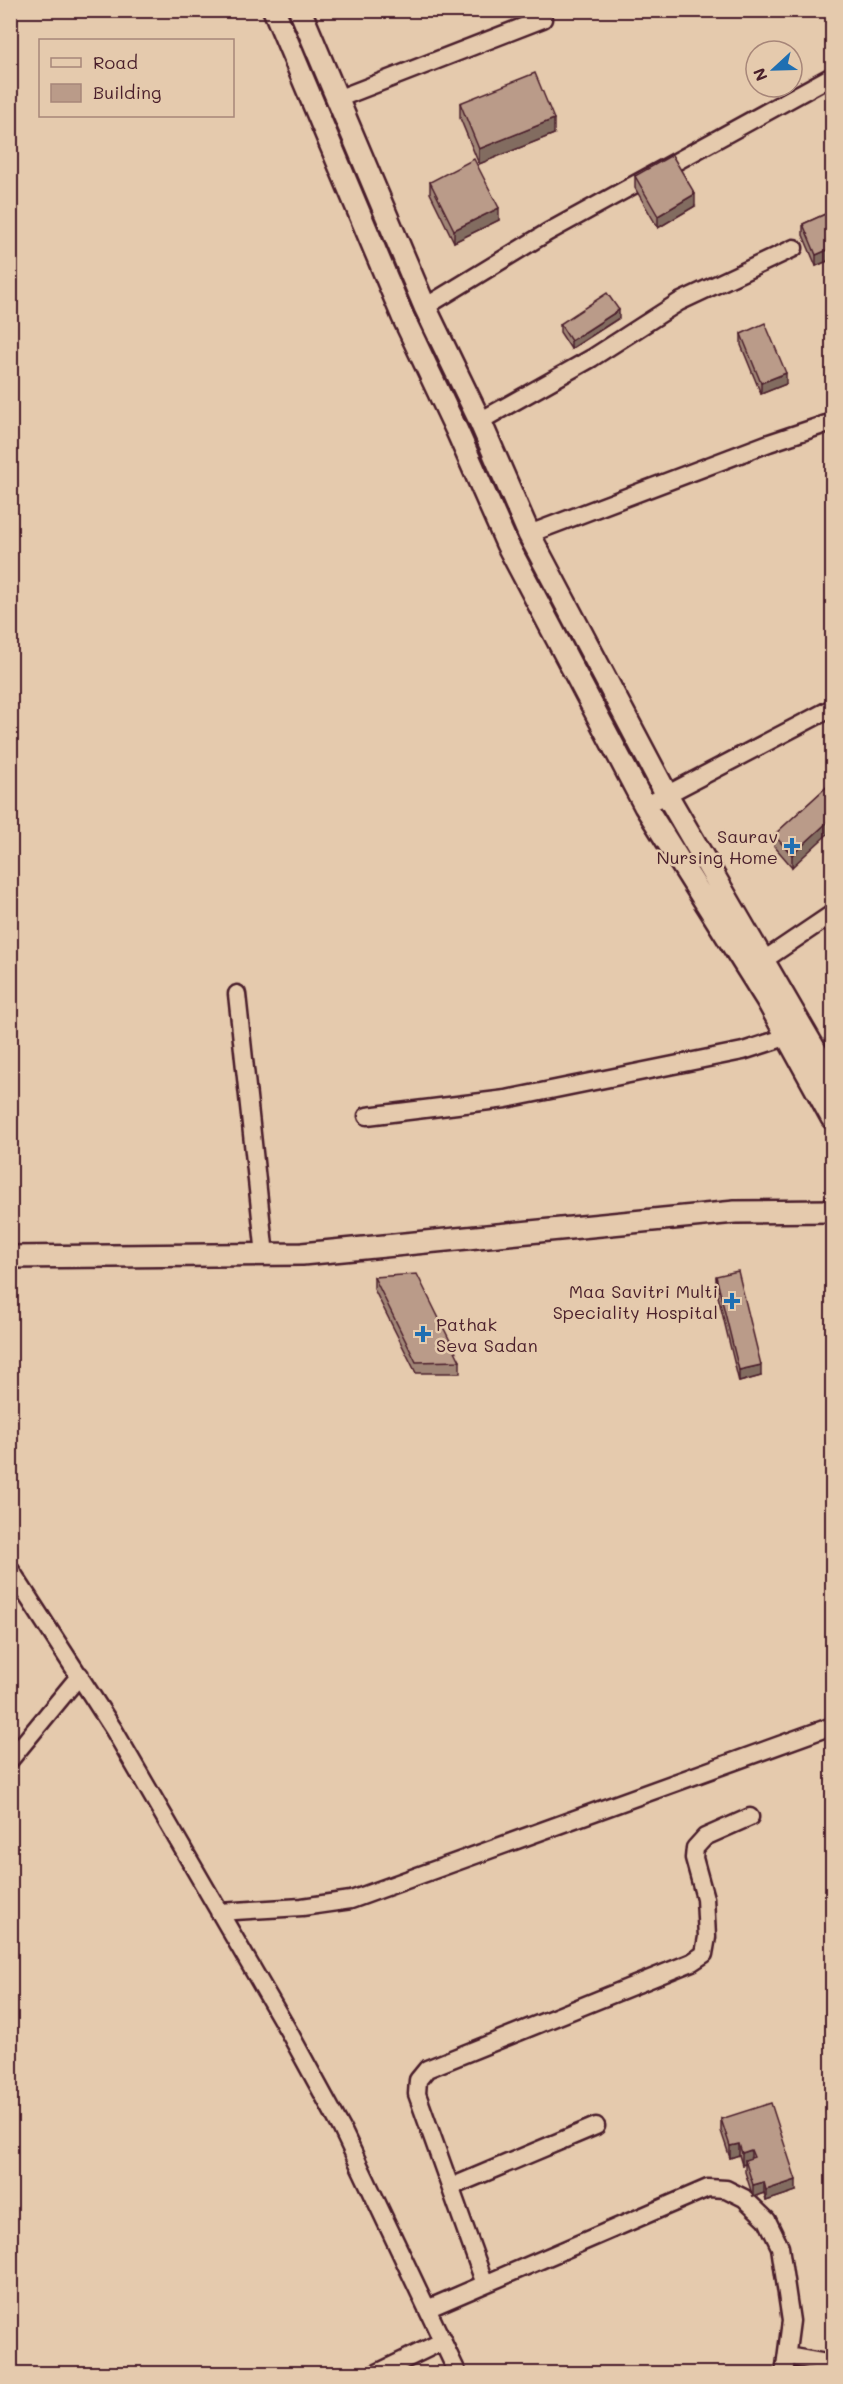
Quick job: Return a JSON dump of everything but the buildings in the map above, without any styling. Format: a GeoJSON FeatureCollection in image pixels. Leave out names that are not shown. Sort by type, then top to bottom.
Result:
{"type":"FeatureCollection","features":[{"type":"Feature","properties":{"kind":"main road"},"geometry":{"type":"LineString","coordinates":[[274,10],[290,53],[403,317],[458,431],[507,544],[645,806],[766,1000],[832,1118]]}},
{"type":"Feature","properties":{"kind":"main road"},"geometry":{"type":"LineString","coordinates":[[300,10],[425,307],[480,421],[529,534],[667,795],[832,1079]]}},
{"type":"Feature","properties":{"kind":"main road"},"geometry":{"type":"LineString","coordinates":[[10,1257],[302,1254],[735,1212],[832,1211]]}},
{"type":"Feature","properties":{"kind":"street"},"geometry":{"type":"LineString","coordinates":[[337,99],[543,19]]}},
{"type":"Feature","properties":{"kind":"street"},"geometry":{"type":"LineString","coordinates":[[425,307],[548,232],[832,76]]}},
{"type":"Feature","properties":{"kind":"street"},"geometry":{"type":"LineString","coordinates":[[480,421],[592,358],[679,302],[794,248]]}},
{"type":"Feature","properties":{"kind":"street"},"geometry":{"type":"LineString","coordinates":[[529,534],[769,442],[832,422]]}},
{"type":"Feature","properties":{"kind":"street"},"geometry":{"type":"LineString","coordinates":[[645,806],[832,708]]}},
{"type":"Feature","properties":{"kind":"street"},"geometry":{"type":"LineString","coordinates":[[764,960],[832,914]]}},
{"type":"Feature","properties":{"kind":"street"},"geometry":{"type":"LineString","coordinates":[[237,994],[265,1255]]}},
{"type":"Feature","properties":{"kind":"street"},"geometry":{"type":"LineString","coordinates":[[368,1116],[506,1099],[743,1051],[786,1037]]}},
{"type":"Feature","properties":{"kind":"street"},"geometry":{"type":"LineString","coordinates":[[10,1569],[80,1675],[289,2032],[342,2129],[459,2373]]}},
{"type":"Feature","properties":{"kind":"street"},"geometry":{"type":"LineString","coordinates":[[10,1760],[80,1675]]}},
{"type":"Feature","properties":{"kind":"street"},"geometry":{"type":"LineString","coordinates":[[219,1912],[302,1907],[351,1900],[832,1726]]}},
{"type":"Feature","properties":{"kind":"street"},"geometry":{"type":"LineString","coordinates":[[485,2284],[417,2094],[418,2080],[427,2069],[692,1962],[704,1954],[707,1937],[705,1898],[694,1858],[695,1848],[705,1837],[750,1817]]}},
{"type":"Feature","properties":{"kind":"street"},"geometry":{"type":"LineString","coordinates":[[451,2187],[596,2126]]}},
{"type":"Feature","properties":{"kind":"street"},"geometry":{"type":"LineString","coordinates":[[427,2309],[708,2188],[726,2190],[744,2198],[767,2220],[780,2247],[791,2321],[784,2373]]}},
{"type":"Feature","properties":{"kind":"street"},"geometry":{"type":"LineString","coordinates":[[375,2373],[443,2341]]}},
{"type":"Feature","properties":{"kind":"street"},"geometry":{"type":"LineString","coordinates":[[787,2356],[832,2364]]}},
{"type":"Feature","properties":{"kind":"place","name":"Saurav Nursing Home"},"geometry":{"type":"Point","coordinates":[792,846]}},
{"type":"Feature","properties":{"kind":"place","name":"Maa Savitri Multi Speciality Hospital"},"geometry":{"type":"Point","coordinates":[732,1301]}},
{"type":"Feature","properties":{"kind":"place","name":"Pathak Seva Sadan"},"geometry":{"type":"Point","coordinates":[423,1334]}}]}
